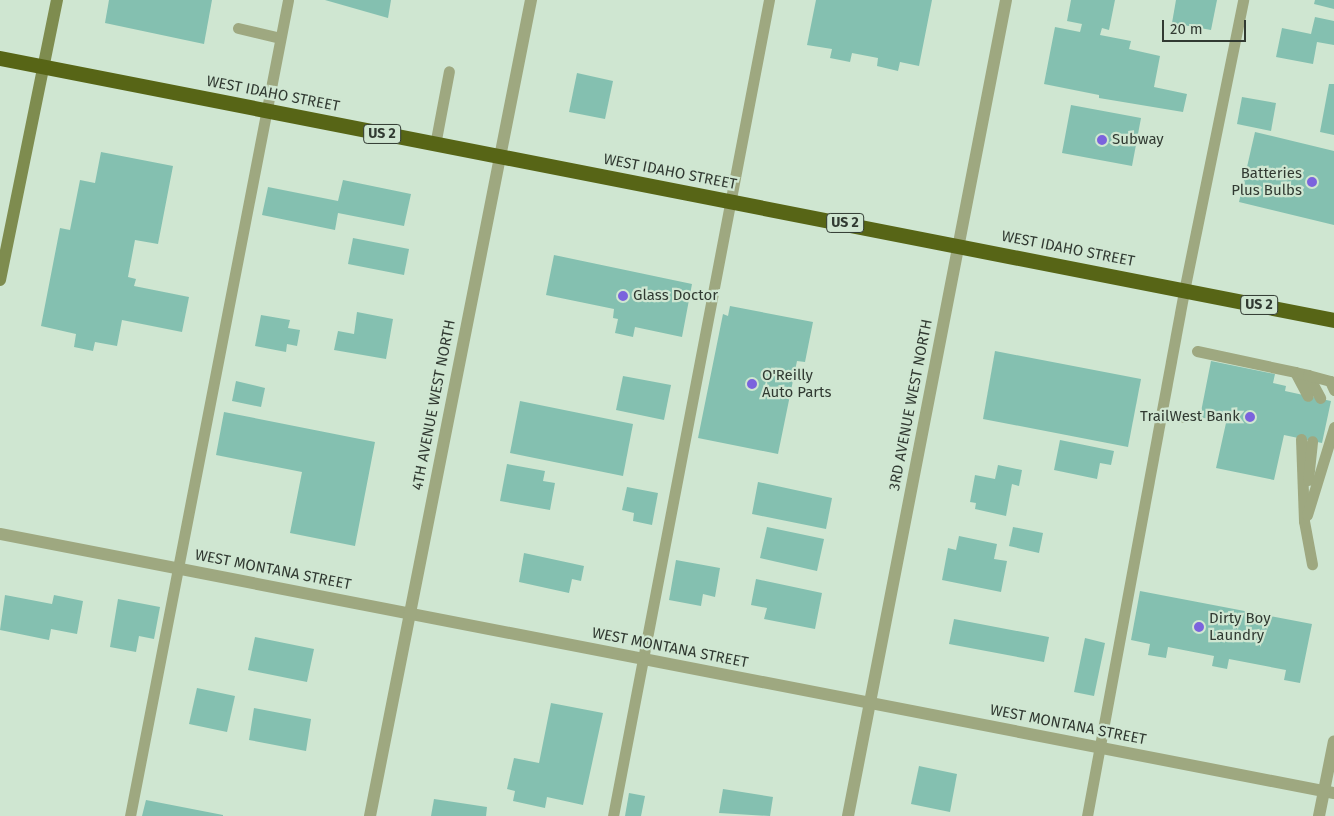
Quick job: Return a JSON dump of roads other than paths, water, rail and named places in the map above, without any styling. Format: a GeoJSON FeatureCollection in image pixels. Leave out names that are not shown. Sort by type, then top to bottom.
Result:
{"type":"FeatureCollection","features":[{"type":"Feature","properties":{"kind":"highway","name":"WEST IDAHO STREET"},"geometry":{"type":"LineString","coordinates":[[0,58],[499,158],[959,245],[1334,320]]}},
{"type":"Feature","properties":{"kind":"street"},"geometry":{"type":"LineString","coordinates":[[0,280],[57,0]]}},
{"type":"Feature","properties":{"kind":"street","name":"4TH AVENUE WEST NORTH"},"geometry":{"type":"LineString","coordinates":[[370,816],[531,0]]}},
{"type":"Feature","properties":{"kind":"street","name":"3RD AVENUE WEST NORTH"},"geometry":{"type":"LineString","coordinates":[[848,816],[867,702],[1006,0]]}},
{"type":"Feature","properties":{"kind":"street","name":"WEST MONTANA STREET"},"geometry":{"type":"LineString","coordinates":[[0,534],[1329,792]]}},
{"type":"Feature","properties":{"kind":"street"},"geometry":{"type":"LineString","coordinates":[[1319,816],[1329,792],[1334,742]]}},
{"type":"Feature","properties":{"kind":"lane"},"geometry":{"type":"LineString","coordinates":[[130,816],[288,0]]}},
{"type":"Feature","properties":{"kind":"lane"},"geometry":{"type":"LineString","coordinates":[[613,816],[770,0]]}},
{"type":"Feature","properties":{"kind":"lane"},"geometry":{"type":"LineString","coordinates":[[1088,816],[1184,291],[1243,0]]}},
{"type":"Feature","properties":{"kind":"lane"},"geometry":{"type":"LineString","coordinates":[[238,28],[280,38]]}},
{"type":"Feature","properties":{"kind":"lane"},"geometry":{"type":"LineString","coordinates":[[435,145],[449,71]]}},
{"type":"Feature","properties":{"kind":"lane"},"geometry":{"type":"LineString","coordinates":[[1197,352],[1330,381],[1334,390]]}},
{"type":"Feature","properties":{"kind":"lane"},"geometry":{"type":"LineString","coordinates":[[1295,372],[1308,396]]}},
{"type":"Feature","properties":{"kind":"lane"},"geometry":{"type":"LineString","coordinates":[[1308,375],[1320,398]]}},
{"type":"Feature","properties":{"kind":"lane"},"geometry":{"type":"LineString","coordinates":[[1162,413],[1184,417]]}},
{"type":"Feature","properties":{"kind":"lane"},"geometry":{"type":"LineString","coordinates":[[1304,521],[1334,427]]}},
{"type":"Feature","properties":{"kind":"lane"},"geometry":{"type":"LineString","coordinates":[[1307,440],[1304,521],[1312,564]]}},
{"type":"Feature","properties":{"kind":"place","name":"Subway"},"geometry":{"type":"Point","coordinates":[1102,140]}},
{"type":"Feature","properties":{"kind":"place","name":"Batteries Plus Bulbs"},"geometry":{"type":"Point","coordinates":[1312,182]}},
{"type":"Feature","properties":{"kind":"place","name":"Glass Doctor"},"geometry":{"type":"Point","coordinates":[623,296]}},
{"type":"Feature","properties":{"kind":"place","name":"O'Reilly Auto Parts"},"geometry":{"type":"Point","coordinates":[752,384]}},
{"type":"Feature","properties":{"kind":"place","name":"TrailWest Bank"},"geometry":{"type":"Point","coordinates":[1250,417]}},
{"type":"Feature","properties":{"kind":"place","name":"Dirty Boy Laundry"},"geometry":{"type":"Point","coordinates":[1199,627]}}]}
